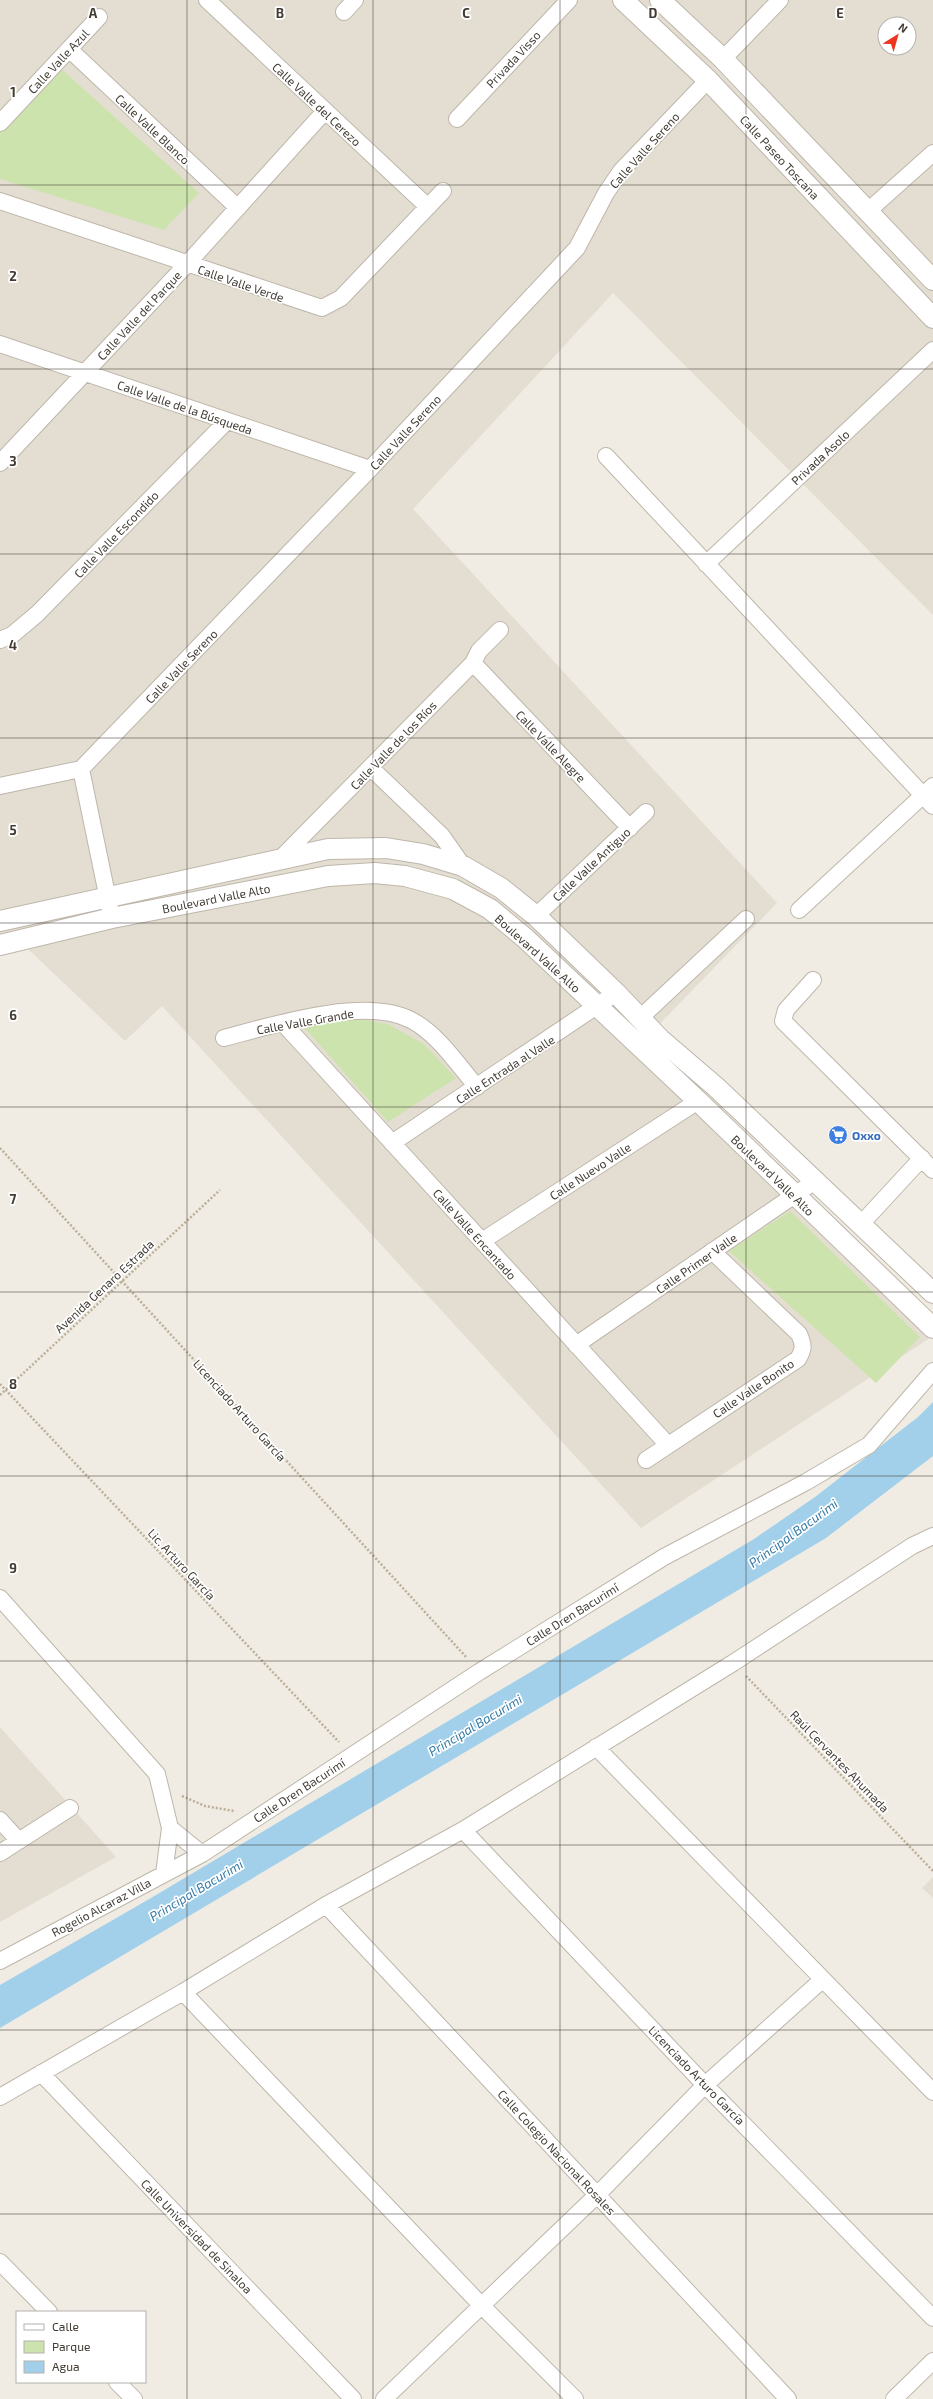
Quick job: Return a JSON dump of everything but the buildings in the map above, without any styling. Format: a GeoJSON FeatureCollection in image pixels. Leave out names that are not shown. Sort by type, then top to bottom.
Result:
{"type":"FeatureCollection","features":[{"type":"Feature","properties":{"kind":"street","name":"Calle Valle del Cerezo"},"geometry":{"type":"LineString","coordinates":[[207,0],[428,207]]}},
{"type":"Feature","properties":{"kind":"street"},"geometry":{"type":"LineString","coordinates":[[344,12],[355,0]]}},
{"type":"Feature","properties":{"kind":"street","name":"Privada Visso"},"geometry":{"type":"LineString","coordinates":[[457,119],[569,0]]}},
{"type":"Feature","properties":{"kind":"street","name":"Calle Paseo Toscana"},"geometry":{"type":"LineString","coordinates":[[623,0],[708,80],[933,318]]}},
{"type":"Feature","properties":{"kind":"street"},"geometry":{"type":"LineString","coordinates":[[660,0],[723,59],[933,280]]}},
{"type":"Feature","properties":{"kind":"street"},"geometry":{"type":"LineString","coordinates":[[723,59],[780,0]]}},
{"type":"Feature","properties":{"kind":"street","name":"Calle Valle Azul"},"geometry":{"type":"LineString","coordinates":[[0,123],[99,17]]}},
{"type":"Feature","properties":{"kind":"street","name":"Calle Valle Blanco"},"geometry":{"type":"LineString","coordinates":[[69,50],[238,208]]}},
{"type":"Feature","properties":{"kind":"street","name":"Calle Valle Sereno"},"geometry":{"type":"LineString","coordinates":[[82,769],[370,469],[577,248],[606,193],[622,171],[708,80]]}},
{"type":"Feature","properties":{"kind":"street","name":"Calle Valle del Parque"},"geometry":{"type":"LineString","coordinates":[[0,463],[187,264],[325,111]]}},
{"type":"Feature","properties":{"kind":"street"},"geometry":{"type":"LineString","coordinates":[[868,211],[933,153]]}},
{"type":"Feature","properties":{"kind":"street","name":"Calle Valle Verde"},"geometry":{"type":"LineString","coordinates":[[0,201],[322,308],[341,298],[443,191]]}},
{"type":"Feature","properties":{"kind":"street","name":"Calle Valle de la Búsqueda"},"geometry":{"type":"LineString","coordinates":[[0,344],[370,469]]}},
{"type":"Feature","properties":{"kind":"street","name":"Privada Asolo"},"geometry":{"type":"LineString","coordinates":[[706,564],[933,350]]}},
{"type":"Feature","properties":{"kind":"street","name":"Calle Valle Escondido"},"geometry":{"type":"LineString","coordinates":[[0,640],[12,635],[37,614],[227,421]]}},
{"type":"Feature","properties":{"kind":"street"},"geometry":{"type":"LineString","coordinates":[[606,456],[706,564],[930,796],[799,910]]}},
{"type":"Feature","properties":{"kind":"street","name":"Calle Valle de los Ríos"},"geometry":{"type":"LineString","coordinates":[[281,858],[473,664],[479,651],[500,630]]}},
{"type":"Feature","properties":{"kind":"street","name":"Calle Valle Alegre"},"geometry":{"type":"LineString","coordinates":[[473,664],[630,828]]}},
{"type":"Feature","properties":{"kind":"street"},"geometry":{"type":"LineString","coordinates":[[371,768],[442,836],[463,866]]}},
{"type":"Feature","properties":{"kind":"street"},"geometry":{"type":"LineString","coordinates":[[0,786],[82,769],[112,918]]}},
{"type":"Feature","properties":{"kind":"street","name":"Calle Valle Antiguo"},"geometry":{"type":"LineString","coordinates":[[536,916],[646,812]]}},
{"type":"Feature","properties":{"kind":"street","name":"Boulevard Valle Alto"},"geometry":{"type":"LineString","coordinates":[[0,921],[107,896],[328,849],[386,848],[423,854],[463,866],[501,888],[536,916],[616,993],[660,1039],[716,1087],[933,1293]]}},
{"type":"Feature","properties":{"kind":"street","name":"Boulevard Valle Alto"},"geometry":{"type":"LineString","coordinates":[[0,945],[112,918],[328,876],[376,873],[405,876],[453,889],[490,909],[525,938],[597,1008],[698,1101],[933,1328]]}},
{"type":"Feature","properties":{"kind":"street"},"geometry":{"type":"LineString","coordinates":[[640,1018],[746,919]]}},
{"type":"Feature","properties":{"kind":"street"},"geometry":{"type":"LineString","coordinates":[[813,980],[786,1010],[783,1022],[933,1170]]}},
{"type":"Feature","properties":{"kind":"street","name":"Calle Entrada al Valle"},"geometry":{"type":"LineString","coordinates":[[392,1143],[597,1008],[616,993]]}},
{"type":"Feature","properties":{"kind":"street","name":"Calle Valle Grande"},"geometry":{"type":"LineString","coordinates":[[224,1038],[283,1023],[349,1011],[386,1012],[411,1020],[434,1037],[477,1086]]}},
{"type":"Feature","properties":{"kind":"street","name":"Calle Valle Encantado"},"geometry":{"type":"LineString","coordinates":[[283,1023],[668,1445]]}},
{"type":"Feature","properties":{"kind":"street","name":"Calle Nuevo Valle"},"geometry":{"type":"LineString","coordinates":[[482,1241],[698,1101]]}},
{"type":"Feature","properties":{"kind":"street"},"geometry":{"type":"LineString","coordinates":[[861,1224],[922,1158]]}},
{"type":"Feature","properties":{"kind":"street","name":"Calle Primer Valle"},"geometry":{"type":"LineString","coordinates":[[576,1345],[815,1181]]}},
{"type":"Feature","properties":{"kind":"street","name":"Calle Valle Bonito"},"geometry":{"type":"LineString","coordinates":[[646,1460],[798,1359],[804,1351],[804,1343],[799,1334],[712,1252]]}},
{"type":"Feature","properties":{"kind":"street","name":"Calle Dren Bacurimí"},"geometry":{"type":"LineString","coordinates":[[202,1854],[479,1672],[664,1557],[806,1482],[869,1445],[933,1371]]}},
{"type":"Feature","properties":{"kind":"street"},"geometry":{"type":"LineString","coordinates":[[0,2097],[183,1992],[326,1905],[464,1830],[734,1663],[912,1546],[933,1536]]}},
{"type":"Feature","properties":{"kind":"street"},"geometry":{"type":"LineString","coordinates":[[0,1598],[157,1774],[170,1828],[164,1874]]}},
{"type":"Feature","properties":{"kind":"street"},"geometry":{"type":"LineString","coordinates":[[596,1747],[933,2092]]}},
{"type":"Feature","properties":{"kind":"street"},"geometry":{"type":"LineString","coordinates":[[0,1853],[70,1808]]}},
{"type":"Feature","properties":{"kind":"street"},"geometry":{"type":"LineString","coordinates":[[0,1820],[19,1841]]}},
{"type":"Feature","properties":{"kind":"street"},"geometry":{"type":"LineString","coordinates":[[170,1828],[202,1854]]}},
{"type":"Feature","properties":{"kind":"street","name":"Licenciado Arturo García"},"geometry":{"type":"LineString","coordinates":[[464,1830],[706,2085],[933,2318]]}},
{"type":"Feature","properties":{"kind":"street","name":"Rogelio Alcaraz Villa"},"geometry":{"type":"LineString","coordinates":[[0,1960],[202,1854]]}},
{"type":"Feature","properties":{"kind":"street","name":"Calle Colegio Nacional Rosales"},"geometry":{"type":"LineString","coordinates":[[326,1905],[788,2399]]}},
{"type":"Feature","properties":{"kind":"street"},"geometry":{"type":"LineString","coordinates":[[384,2399],[597,2195],[706,2085],[822,1980]]}},
{"type":"Feature","properties":{"kind":"street"},"geometry":{"type":"LineString","coordinates":[[183,1992],[481,2306],[575,2399]]}},
{"type":"Feature","properties":{"kind":"street","name":"Calle Universidad de Sinaloa"},"geometry":{"type":"LineString","coordinates":[[41,2073],[353,2399]]}},
{"type":"Feature","properties":{"kind":"street"},"geometry":{"type":"LineString","coordinates":[[0,2262],[48,2311]]}},
{"type":"Feature","properties":{"kind":"street"},"geometry":{"type":"LineString","coordinates":[[894,2399],[933,2361]]}},
{"type":"Feature","properties":{"kind":"street"},"geometry":{"type":"LineString","coordinates":[[118,2383],[134,2399]]}},
{"type":"Feature","properties":{"kind":"path","name":"Licenciado Arturo García"},"geometry":{"type":"LineString","coordinates":[[0,1148],[479,1672]]}},
{"type":"Feature","properties":{"kind":"path","name":"Avenida Genaro Estrada"},"geometry":{"type":"LineString","coordinates":[[0,1395],[220,1190]]}},
{"type":"Feature","properties":{"kind":"path","name":"Lic. Arturo García"},"geometry":{"type":"LineString","coordinates":[[0,1384],[352,1756]]}},
{"type":"Feature","properties":{"kind":"path","name":"Raúl Cervantes Ahumada"},"geometry":{"type":"LineString","coordinates":[[734,1663],[933,1871]]}},
{"type":"Feature","properties":{"kind":"path"},"geometry":{"type":"LineString","coordinates":[[157,1774],[185,1799],[198,1804],[261,1815]]}},
{"type":"Feature","properties":{"kind":"shaded area"},"geometry":{"type":"Polygon","coordinates":[[[0,0],[933,0],[933,615],[613,293],[413,509],[777,903],[645,1039],[933,1313],[933,1336],[641,1528],[162,1006],[125,1041],[10,932],[0,942],[0,0]]]}},
{"type":"Feature","properties":{"kind":"shaded area"},"geometry":{"type":"Polygon","coordinates":[[[0,1727],[116,1857],[0,1922],[0,1727]]]}},
{"type":"Feature","properties":{"kind":"shaded area"},"geometry":{"type":"Polygon","coordinates":[[[933,1877],[933,1898],[922,1888],[933,1877]]]}},
{"type":"Feature","properties":{"kind":"green space"},"geometry":{"type":"Polygon","coordinates":[[[58,66],[199,193],[164,230],[0,179],[0,128],[58,66]]]}},
{"type":"Feature","properties":{"kind":"green space"},"geometry":{"type":"Polygon","coordinates":[[[349,1017],[388,1024],[424,1044],[456,1078],[388,1122],[303,1026],[349,1017]]]}},
{"type":"Feature","properties":{"kind":"green space"},"geometry":{"type":"Polygon","coordinates":[[[790,1211],[920,1337],[876,1383],[729,1251],[790,1211]]]}},
{"type":"Feature","properties":{"kind":"water","name":"Principal Bacurimi"},"geometry":{"type":"Polygon","coordinates":[[[933,1402],[933,1456],[826,1538],[0,2028],[0,1985],[151,1898],[754,1539],[815,1497],[918,1417],[933,1402]]]}},
{"type":"Feature","properties":{"kind":"place","name":"Oxxo"},"geometry":{"type":"Point","coordinates":[838,1135]}}]}
